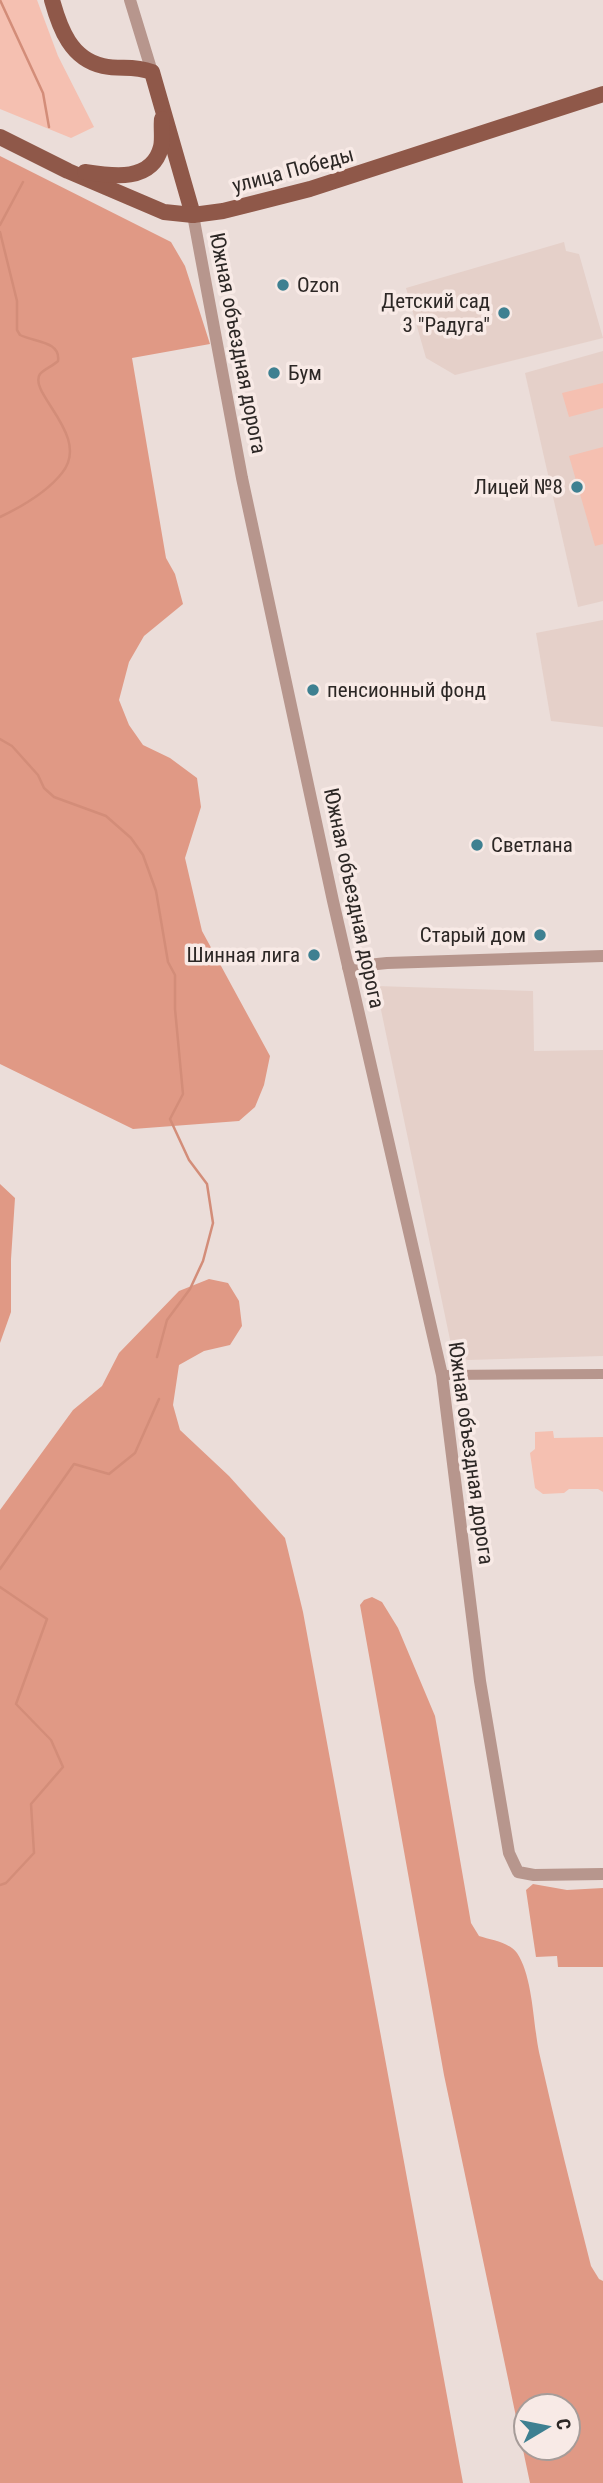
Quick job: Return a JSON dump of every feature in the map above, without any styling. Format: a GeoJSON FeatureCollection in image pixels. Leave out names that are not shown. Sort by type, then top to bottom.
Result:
{"type":"FeatureCollection","features":[{"type":"Feature","properties":{"kind":"main road"},"geometry":{"type":"LineString","coordinates":[[52,0],[62,32],[75,52],[89,61],[105,66],[137,66],[152,72]]}},
{"type":"Feature","properties":{"kind":"main road","name":"Южная объездная дорога"},"geometry":{"type":"LineString","coordinates":[[152,72],[193,215]]}},
{"type":"Feature","properties":{"kind":"main road","name":"улица Победы"},"geometry":{"type":"LineString","coordinates":[[0,137],[68,171],[164,212],[193,215],[223,211],[310,189],[603,94]]}},
{"type":"Feature","properties":{"kind":"main road"},"geometry":{"type":"LineString","coordinates":[[68,171],[130,176],[143,171],[161,148],[162,105]]}},
{"type":"Feature","properties":{"kind":"street"},"geometry":{"type":"LineString","coordinates":[[130,0],[152,72]]}},
{"type":"Feature","properties":{"kind":"street","name":"Южная объездная дорога"},"geometry":{"type":"LineString","coordinates":[[193,215],[242,478],[348,967],[442,1375],[483,1699],[509,1853],[518,1872],[534,1875],[603,1874]]}},
{"type":"Feature","properties":{"kind":"street"},"geometry":{"type":"LineString","coordinates":[[348,967],[387,963],[603,956]]}},
{"type":"Feature","properties":{"kind":"street"},"geometry":{"type":"LineString","coordinates":[[442,1375],[603,1374]]}},
{"type":"Feature","properties":{"kind":"shaded area"},"geometry":{"type":"Polygon","coordinates":[[[0,0],[37,0],[58,56],[94,127],[71,138],[0,109],[0,0]]]}},
{"type":"Feature","properties":{"kind":"shaded area"},"geometry":{"type":"Polygon","coordinates":[[[0,156],[171,242],[185,266],[210,344],[132,358],[166,558],[175,574],[183,604],[144,636],[129,662],[119,700],[129,725],[143,745],[170,758],[197,778],[201,807],[185,858],[202,931],[270,1056],[264,1085],[255,1107],[239,1121],[133,1129],[0,1064],[0,156]]]}},
{"type":"Feature","properties":{"kind":"shaded area","name":"Детский сад 3 \"Радуга\""},"geometry":{"type":"Polygon","coordinates":[[[564,242],[566,251],[579,254],[603,338],[455,375],[426,358],[406,288],[564,242]]]}},
{"type":"Feature","properties":{"kind":"shaded area","name":"Лицей №8"},"geometry":{"type":"Polygon","coordinates":[[[603,351],[603,601],[578,607],[525,373],[603,351]]]}},
{"type":"Feature","properties":{"kind":"shaded area"},"geometry":{"type":"Polygon","coordinates":[[[603,383],[603,408],[569,417],[562,393],[603,383]]]}},
{"type":"Feature","properties":{"kind":"shaded area"},"geometry":{"type":"Polygon","coordinates":[[[603,447],[603,544],[595,546],[569,456],[603,447]]]}},
{"type":"Feature","properties":{"kind":"shaded area"},"geometry":{"type":"Polygon","coordinates":[[[603,620],[603,727],[551,721],[536,633],[603,620]]]}},
{"type":"Feature","properties":{"kind":"shaded area"},"geometry":{"type":"Polygon","coordinates":[[[376,986],[533,991],[534,1051],[603,1050],[603,1356],[468,1360],[453,1354],[376,986]]]}},
{"type":"Feature","properties":{"kind":"shaded area"},"geometry":{"type":"Polygon","coordinates":[[[0,1184],[15,1198],[11,1312],[0,1343],[0,1184]]]}},
{"type":"Feature","properties":{"kind":"shaded area"},"geometry":{"type":"Polygon","coordinates":[[[209,1279],[228,1283],[239,1301],[242,1326],[230,1345],[204,1351],[179,1365],[173,1405],[180,1430],[229,1476],[285,1538],[303,1612],[463,2483],[0,2483],[0,1510],[73,1410],[102,1386],[119,1353],[179,1291],[209,1279]]]}},
{"type":"Feature","properties":{"kind":"shaded area"},"geometry":{"type":"Polygon","coordinates":[[[553,1431],[554,1438],[603,1437],[603,1492],[598,1489],[569,1489],[564,1493],[543,1494],[535,1488],[530,1453],[535,1449],[535,1432],[553,1431]]]}},
{"type":"Feature","properties":{"kind":"shaded area"},"geometry":{"type":"Polygon","coordinates":[[[372,1597],[382,1602],[398,1628],[435,1716],[471,1923],[479,1936],[514,1949],[526,1975],[539,2052],[591,2266],[603,2281],[603,2483],[530,2483],[526,2462],[582,2462],[582,2392],[512,2392],[512,2398],[444,2075],[360,1605],[372,1597]]]}},
{"type":"Feature","properties":{"kind":"shaded area"},"geometry":{"type":"Polygon","coordinates":[[[533,1884],[567,1890],[603,1888],[603,1967],[558,1967],[557,1956],[536,1957],[526,1890],[533,1884]]]}},
{"type":"Feature","properties":{"kind":"waterway"},"geometry":{"type":"LineString","coordinates":[[0,0],[43,93],[49,127]]}},
{"type":"Feature","properties":{"kind":"waterway"},"geometry":{"type":"LineString","coordinates":[[0,225],[23,182]]}},
{"type":"Feature","properties":{"kind":"waterway"},"geometry":{"type":"LineString","coordinates":[[0,232],[17,301],[17,330],[20,335],[51,346],[58,354],[58,361],[40,374],[38,382],[65,430],[69,445],[69,459],[56,480],[33,498],[0,517]]}},
{"type":"Feature","properties":{"kind":"waterway"},"geometry":{"type":"LineString","coordinates":[[0,739],[12,746],[54,797],[106,816],[131,838],[143,855],[156,891],[168,962],[175,975],[175,1009],[183,1094],[170,1119],[189,1160],[207,1184],[213,1223],[203,1261],[190,1289],[167,1320],[157,1357]]}},
{"type":"Feature","properties":{"kind":"waterway"},"geometry":{"type":"LineString","coordinates":[[0,1569],[74,1464],[109,1474],[135,1453],[159,1399]]}},
{"type":"Feature","properties":{"kind":"waterway"},"geometry":{"type":"LineString","coordinates":[[0,1587],[47,1619],[16,1704],[51,1740],[63,1767],[31,1804],[34,1853],[6,1883],[0,1885]]}},
{"type":"Feature","properties":{"kind":"place","name":"Ozon"},"geometry":{"type":"Point","coordinates":[283,285]}},
{"type":"Feature","properties":{"kind":"place","name":"Детский сад 3 \"Радуга\""},"geometry":{"type":"Point","coordinates":[504,313]}},
{"type":"Feature","properties":{"kind":"place","name":"Бум"},"geometry":{"type":"Point","coordinates":[274,373]}},
{"type":"Feature","properties":{"kind":"place","name":"Лицей №8"},"geometry":{"type":"Point","coordinates":[577,487]}},
{"type":"Feature","properties":{"kind":"place","name":"пенсионный фонд"},"geometry":{"type":"Point","coordinates":[313,690]}},
{"type":"Feature","properties":{"kind":"place","name":"Светлана"},"geometry":{"type":"Point","coordinates":[477,845]}},
{"type":"Feature","properties":{"kind":"place","name":"Старый дом"},"geometry":{"type":"Point","coordinates":[540,935]}},
{"type":"Feature","properties":{"kind":"place","name":"Шинная лига"},"geometry":{"type":"Point","coordinates":[314,955]}}]}
